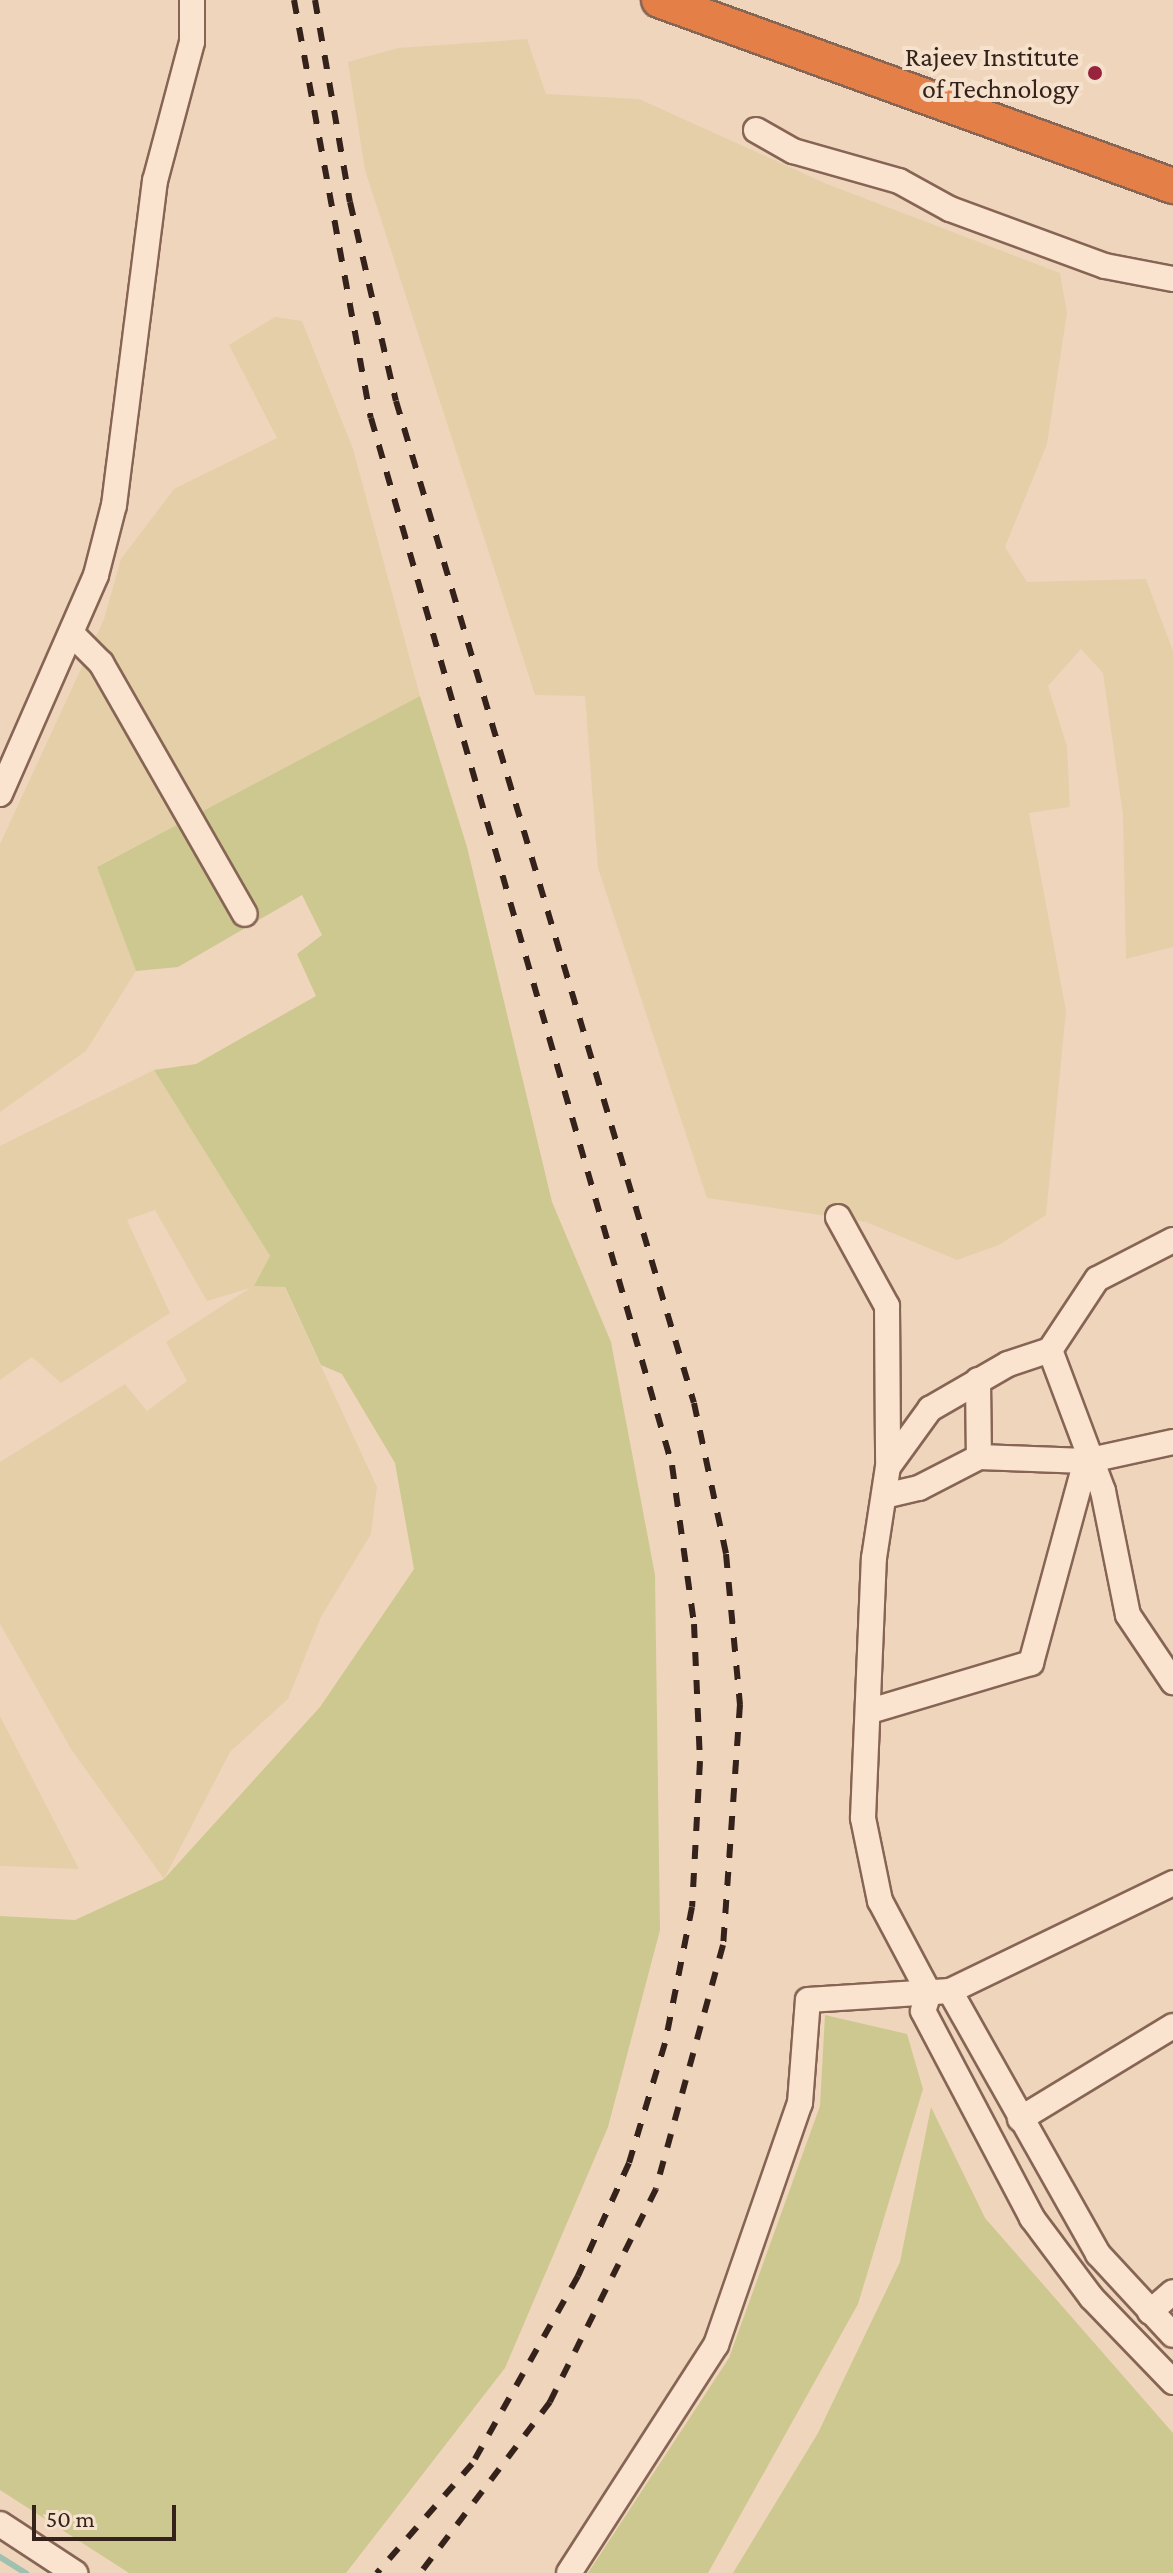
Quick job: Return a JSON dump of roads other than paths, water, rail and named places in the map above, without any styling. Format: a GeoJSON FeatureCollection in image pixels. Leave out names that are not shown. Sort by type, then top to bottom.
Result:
{"type":"FeatureCollection","features":[{"type":"Feature","properties":{"kind":"highway"},"geometry":{"type":"LineString","coordinates":[[659,0],[1172,182]]}},
{"type":"Feature","properties":{"kind":"street"},"geometry":{"type":"LineString","coordinates":[[0,794],[72,634],[114,505],[155,181],[192,42],[192,0]]}},
{"type":"Feature","properties":{"kind":"street"},"geometry":{"type":"LineString","coordinates":[[756,130],[793,151],[899,181],[950,209],[1105,266],[1173,279]]}},
{"type":"Feature","properties":{"kind":"street"},"geometry":{"type":"LineString","coordinates":[[72,634],[101,663],[245,914]]}},
{"type":"Feature","properties":{"kind":"street"},"geometry":{"type":"LineString","coordinates":[[838,1217],[887,1306],[888,1467],[863,1818],[880,1901],[1020,2119],[1098,2254],[1173,2335]]}},
{"type":"Feature","properties":{"kind":"street"},"geometry":{"type":"LineString","coordinates":[[888,1467],[930,1409],[978,1380],[1050,1350],[1097,1279],[1173,1240]]}},
{"type":"Feature","properties":{"kind":"street"},"geometry":{"type":"LineString","coordinates":[[1050,1350],[1086,1461],[1103,1491],[1128,1615],[1173,1682]]}},
{"type":"Feature","properties":{"kind":"street"},"geometry":{"type":"LineString","coordinates":[[978,1380],[979,1457]]}},
{"type":"Feature","properties":{"kind":"street"},"geometry":{"type":"LineString","coordinates":[[884,1496],[919,1488],[979,1457],[1086,1461],[1173,1442]]}},
{"type":"Feature","properties":{"kind":"street"},"geometry":{"type":"LineString","coordinates":[[870,1711],[1031,1663],[1086,1461]]}},
{"type":"Feature","properties":{"kind":"street"},"geometry":{"type":"LineString","coordinates":[[569,2573],[716,2345],[800,2103],[808,2000],[940,1992],[1173,1883]]}},
{"type":"Feature","properties":{"kind":"street"},"geometry":{"type":"LineString","coordinates":[[940,1992],[923,2011],[1032,2218],[1091,2297],[1173,2382]]}},
{"type":"Feature","properties":{"kind":"street"},"geometry":{"type":"LineString","coordinates":[[1020,2119],[1173,2026]]}},
{"type":"Feature","properties":{"kind":"street"},"geometry":{"type":"LineString","coordinates":[[1150,2312],[1173,2292]]}},
{"type":"Feature","properties":{"kind":"street"},"geometry":{"type":"LineString","coordinates":[[0,2524],[75,2573]]}},
{"type":"Feature","properties":{"kind":"waterway"},"geometry":{"type":"LineString","coordinates":[[0,2557],[26,2573]]}},
{"type":"Feature","properties":{"kind":"railway"},"geometry":{"type":"LineString","coordinates":[[294,0],[371,418],[672,1465],[694,1624],[700,1761],[692,1907],[665,2043],[629,2163],[578,2276],[472,2464],[377,2573]]}},
{"type":"Feature","properties":{"kind":"railway"},"geometry":{"type":"LineString","coordinates":[[315,0],[350,202],[396,401],[694,1403],[726,1554],[740,1704],[723,1945],[656,2189],[550,2402],[420,2573]]}},
{"type":"Feature","properties":{"kind":"place","name":"Rajeev Institute of Technology"},"geometry":{"type":"Point","coordinates":[1095,73]}}]}
